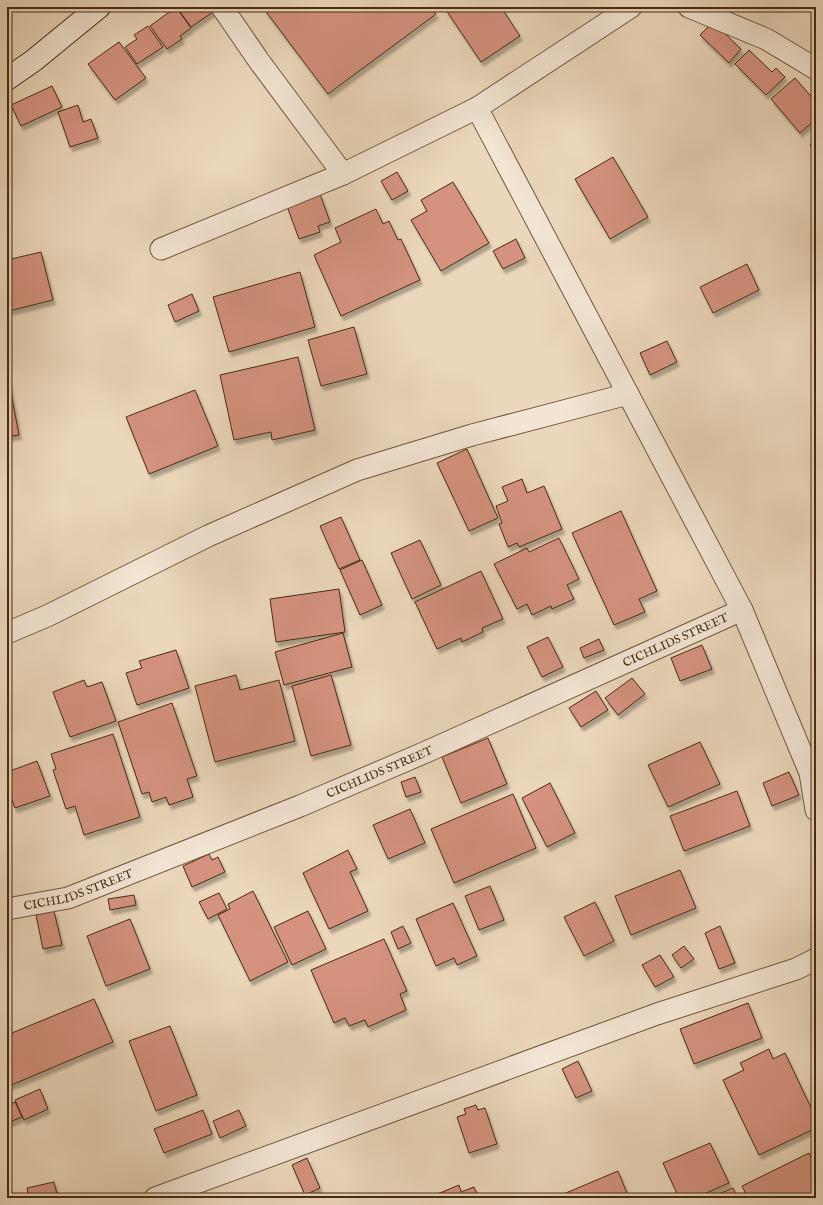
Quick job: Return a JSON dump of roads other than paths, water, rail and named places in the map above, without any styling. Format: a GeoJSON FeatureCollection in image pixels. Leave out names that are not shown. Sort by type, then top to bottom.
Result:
{"type":"FeatureCollection","features":[{"type":"Feature","properties":{"kind":"main road"},"geometry":{"type":"LineString","coordinates":[[7,79],[33,61],[99,7]]}},
{"type":"Feature","properties":{"kind":"street"},"geometry":{"type":"LineString","coordinates":[[222,7],[259,61],[343,174]]}},
{"type":"Feature","properties":{"kind":"street"},"geometry":{"type":"LineString","coordinates":[[161,249],[343,174],[476,108],[631,7]]}},
{"type":"Feature","properties":{"kind":"street"},"geometry":{"type":"LineString","coordinates":[[689,7],[766,38],[816,69]]}},
{"type":"Feature","properties":{"kind":"street"},"geometry":{"type":"LineString","coordinates":[[476,108],[742,610],[810,773],[816,810]]}},
{"type":"Feature","properties":{"kind":"street"},"geometry":{"type":"LineString","coordinates":[[7,633],[48,616],[208,536],[357,470],[472,435],[628,394]]}},
{"type":"Feature","properties":{"kind":"street","name":"CICHLIDS STREET"},"geometry":{"type":"LineString","coordinates":[[7,909],[68,898],[300,806],[426,752],[742,610]]}},
{"type":"Feature","properties":{"kind":"street"},"geometry":{"type":"LineString","coordinates":[[155,1198],[657,1014],[796,969],[816,959]]}}]}
